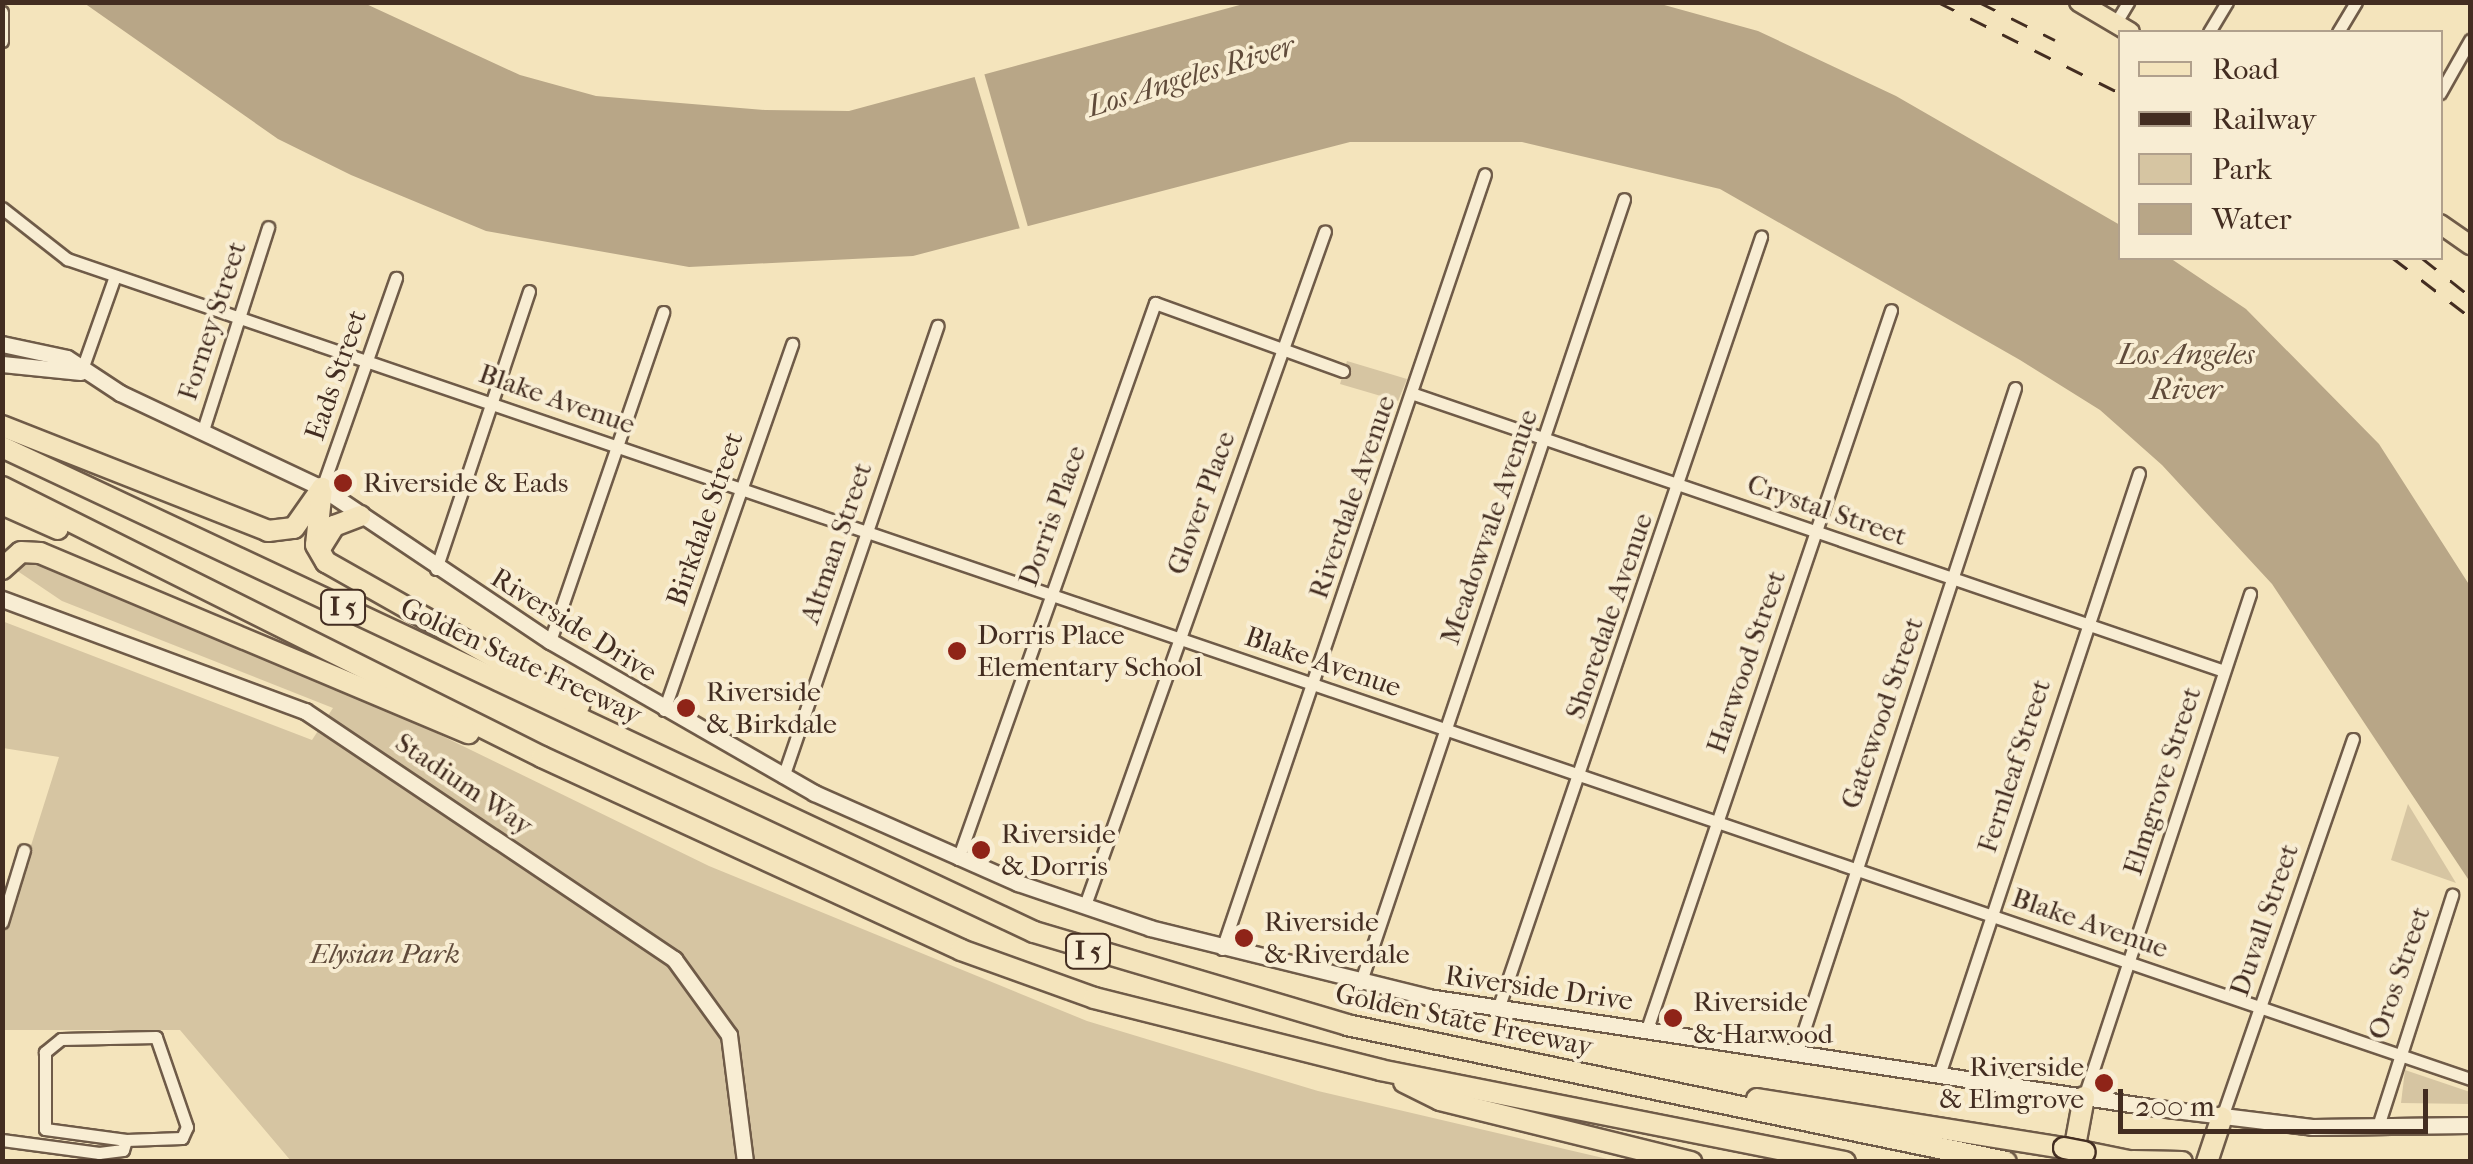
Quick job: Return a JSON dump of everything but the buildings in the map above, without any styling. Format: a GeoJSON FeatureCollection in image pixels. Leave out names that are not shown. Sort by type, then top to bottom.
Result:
{"type":"FeatureCollection","features":[{"type":"Feature","properties":{"kind":"highway"},"geometry":{"type":"LineString","coordinates":[[2,426],[268,531],[294,528],[322,488]]}},
{"type":"Feature","properties":{"kind":"highway","name":"Golden State Freeway"},"geometry":{"type":"LineString","coordinates":[[2,446],[1034,932],[1142,969],[1347,1026],[2006,1162]]}},
{"type":"Feature","properties":{"kind":"highway","name":"I 5"},"geometry":{"type":"LineString","coordinates":[[2,487],[542,757],[961,950],[1112,1003],[1380,1070],[1845,1162]]}},
{"type":"Feature","properties":{"kind":"highway"},"geometry":{"type":"LineString","coordinates":[[320,554],[322,488]]}},
{"type":"Feature","properties":{"kind":"highway"},"geometry":{"type":"LineString","coordinates":[[2,504],[176,574]]}},
{"type":"Feature","properties":{"kind":"highway"},"geometry":{"type":"LineString","coordinates":[[320,554],[328,532],[360,516]]}},
{"type":"Feature","properties":{"kind":"highway"},"geometry":{"type":"LineString","coordinates":[[2,570],[21,552],[40,553],[414,714],[542,757]]}},
{"type":"Feature","properties":{"kind":"highway"},"geometry":{"type":"LineString","coordinates":[[320,554],[683,768]]}},
{"type":"Feature","properties":{"kind":"highway"},"geometry":{"type":"LineString","coordinates":[[1380,1070],[1440,1100],[1690,1162]]}},
{"type":"Feature","properties":{"kind":"highway"},"geometry":{"type":"LineString","coordinates":[[2074,1154],[2084,1096]]}},
{"type":"Feature","properties":{"kind":"highway"},"geometry":{"type":"LineString","coordinates":[[1720,1100],[1789,1099],[2074,1154],[2182,1162]]}},
{"type":"Feature","properties":{"kind":"highway"},"geometry":{"type":"LineString","coordinates":[[2207,1162],[2222,1117]]}},
{"type":"Feature","properties":{"kind":"main road"},"geometry":{"type":"LineString","coordinates":[[2079,2],[2123,28]]}},
{"type":"Feature","properties":{"kind":"main road"},"geometry":{"type":"LineString","coordinates":[[2443,226],[2470,246]]}},
{"type":"Feature","properties":{"kind":"main road","name":"Riverside Drive"},"geometry":{"type":"LineString","coordinates":[[2,344],[44,350],[81,372],[322,488],[436,569],[550,641],[782,776],[958,859],[1085,905],[1222,948],[1360,984],[1498,1009],[2222,1117],[2378,1126],[2470,1125]]}},
{"type":"Feature","properties":{"kind":"main road","name":"Riverside Drive"},"geometry":{"type":"LineString","coordinates":[[2,364],[81,372]]}},
{"type":"Feature","properties":{"kind":"main road","name":"Stadium Way"},"geometry":{"type":"LineString","coordinates":[[2,599],[305,711],[674,959],[729,1034],[745,1162]]}},
{"type":"Feature","properties":{"kind":"street"},"geometry":{"type":"LineString","coordinates":[[2123,28],[2128,2]]}},
{"type":"Feature","properties":{"kind":"street"},"geometry":{"type":"LineString","coordinates":[[2211,30],[2227,2]]}},
{"type":"Feature","properties":{"kind":"street"},"geometry":{"type":"LineString","coordinates":[[2339,30],[2356,2]]}},
{"type":"Feature","properties":{"kind":"street"},"geometry":{"type":"LineString","coordinates":[[2,12],[2,41]]}},
{"type":"Feature","properties":{"kind":"street"},"geometry":{"type":"LineString","coordinates":[[2443,88],[2470,40]]}},
{"type":"Feature","properties":{"kind":"street","name":"Riverdale Avenue"},"geometry":{"type":"LineString","coordinates":[[1222,948],[1414,394],[1485,174]]}},
{"type":"Feature","properties":{"kind":"street","name":"Meadowvale Avenue"},"geometry":{"type":"LineString","coordinates":[[1360,984],[1624,198]]}},
{"type":"Feature","properties":{"kind":"street","name":"Blake Avenue"},"geometry":{"type":"LineString","coordinates":[[2,208],[67,259],[115,276],[2470,1079]]}},
{"type":"Feature","properties":{"kind":"street","name":"Forney Street"},"geometry":{"type":"LineString","coordinates":[[204,430],[268,227]]}},
{"type":"Feature","properties":{"kind":"street","name":"Glover Place"},"geometry":{"type":"LineString","coordinates":[[1085,905],[1325,231]]}},
{"type":"Feature","properties":{"kind":"street","name":"Shoredale Avenue"},"geometry":{"type":"LineString","coordinates":[[1498,1009],[1680,486],[1761,237]]}},
{"type":"Feature","properties":{"kind":"street"},"geometry":{"type":"LineString","coordinates":[[81,372],[115,276]]}},
{"type":"Feature","properties":{"kind":"street","name":"Eads Street"},"geometry":{"type":"LineString","coordinates":[[322,488],[396,278]]}},
{"type":"Feature","properties":{"kind":"street"},"geometry":{"type":"LineString","coordinates":[[436,569],[530,292]]}},
{"type":"Feature","properties":{"kind":"street","name":"Dorris Place"},"geometry":{"type":"LineString","coordinates":[[958,859],[1154,304],[1283,349]]}},
{"type":"Feature","properties":{"kind":"street","name":"Harwood Street"},"geometry":{"type":"LineString","coordinates":[[1647,1030],[1891,310]]}},
{"type":"Feature","properties":{"kind":"street"},"geometry":{"type":"LineString","coordinates":[[550,641],[663,312]]}},
{"type":"Feature","properties":{"kind":"street","name":"Altman Street"},"geometry":{"type":"LineString","coordinates":[[782,776],[936,326]]}},
{"type":"Feature","properties":{"kind":"street","name":"Birkdale Street"},"geometry":{"type":"LineString","coordinates":[[664,710],[792,344]]}},
{"type":"Feature","properties":{"kind":"street"},"geometry":{"type":"LineString","coordinates":[[1283,349],[1343,371]]}},
{"type":"Feature","properties":{"kind":"street","name":"Gatewood Street"},"geometry":{"type":"LineString","coordinates":[[1796,1054],[2016,388]]}},
{"type":"Feature","properties":{"kind":"street","name":"Crystal Street"},"geometry":{"type":"LineString","coordinates":[[1414,394],[1953,582],[2224,671]]}},
{"type":"Feature","properties":{"kind":"street","name":"Fernleaf Street"},"geometry":{"type":"LineString","coordinates":[[1939,1075],[2139,473]]}},
{"type":"Feature","properties":{"kind":"street","name":"Elmgrove Street"},"geometry":{"type":"LineString","coordinates":[[2084,1096],[2250,594]]}},
{"type":"Feature","properties":{"kind":"street","name":"Duvall Street"},"geometry":{"type":"LineString","coordinates":[[2222,1117],[2353,739]]}},
{"type":"Feature","properties":{"kind":"street"},"geometry":{"type":"LineString","coordinates":[[2,922],[24,850]]}},
{"type":"Feature","properties":{"kind":"street","name":"Oros Street"},"geometry":{"type":"LineString","coordinates":[[2378,1126],[2397,1054],[2452,895]]}},
{"type":"Feature","properties":{"kind":"street"},"geometry":{"type":"LineString","coordinates":[[2,1140],[99,1153],[126,1140],[182,1138],[162,1040],[51,1043],[45,1128],[126,1140]]}},
{"type":"Feature","properties":{"kind":"green space"},"geometry":{"type":"Polygon","coordinates":[[[1347,361],[1407,379],[1398,401],[1340,384],[1347,361]]]}},
{"type":"Feature","properties":{"kind":"green space","name":"Elysian Park"},"geometry":{"type":"Polygon","coordinates":[[[31,559],[393,712],[709,866],[1087,1021],[1318,1091],[1616,1161],[291,1161],[180,1030],[3,1030],[3,934],[59,757],[3,748],[2,621],[312,740],[333,708],[62,601],[13,568],[31,559]]]}},
{"type":"Feature","properties":{"kind":"green space"},"geometry":{"type":"Polygon","coordinates":[[[2408,804],[2456,883],[2391,860],[2408,804]]]}},
{"type":"Feature","properties":{"kind":"green space"},"geometry":{"type":"Polygon","coordinates":[[[2405,1070],[2470,1092],[2470,1104],[2401,1103],[2405,1070]]]}},
{"type":"Feature","properties":{"kind":"water","name":"Los Angeles River"},"geometry":{"type":"Polygon","coordinates":[[[84,3],[364,3],[520,75],[596,96],[765,110],[849,111],[1247,3],[1657,3],[1758,31],[1896,96],[2118,224],[2118,260],[2173,260],[2246,309],[2379,444],[2470,586],[2470,882],[2272,584],[2162,465],[2100,410],[2020,360],[1720,189],[1522,142],[1350,142],[913,256],[689,267],[486,231],[351,175],[278,139],[84,3]]]}},
{"type":"Feature","properties":{"kind":"pier"},"geometry":{"type":"Polygon","coordinates":[[[984,73],[1030,234],[1022,236],[974,75],[984,73]]]}},
{"type":"Feature","properties":{"kind":"railway"},"geometry":{"type":"LineString","coordinates":[[1938,2],[2118,92]]}},
{"type":"Feature","properties":{"kind":"railway"},"geometry":{"type":"LineString","coordinates":[[1979,2],[2055,40]]}},
{"type":"Feature","properties":{"kind":"railway"},"geometry":{"type":"LineString","coordinates":[[2396,260],[2470,317]]}},
{"type":"Feature","properties":{"kind":"railway"},"geometry":{"type":"LineString","coordinates":[[2425,260],[2470,296]]}},
{"type":"Feature","properties":{"kind":"place","name":"Riverside & Eads"},"geometry":{"type":"Point","coordinates":[343,483]}},
{"type":"Feature","properties":{"kind":"place","name":"Dorris Place Elementary School"},"geometry":{"type":"Point","coordinates":[957,651]}},
{"type":"Feature","properties":{"kind":"place","name":"Riverside & Birkdale"},"geometry":{"type":"Point","coordinates":[686,708]}},
{"type":"Feature","properties":{"kind":"place","name":"Riverside & Dorris"},"geometry":{"type":"Point","coordinates":[981,850]}},
{"type":"Feature","properties":{"kind":"place","name":"Riverside & Riverdale"},"geometry":{"type":"Point","coordinates":[1244,938]}},
{"type":"Feature","properties":{"kind":"place","name":"Riverside & Harwood"},"geometry":{"type":"Point","coordinates":[1673,1018]}},
{"type":"Feature","properties":{"kind":"place","name":"Riverside & Elmgrove"},"geometry":{"type":"Point","coordinates":[2104,1083]}}]}
